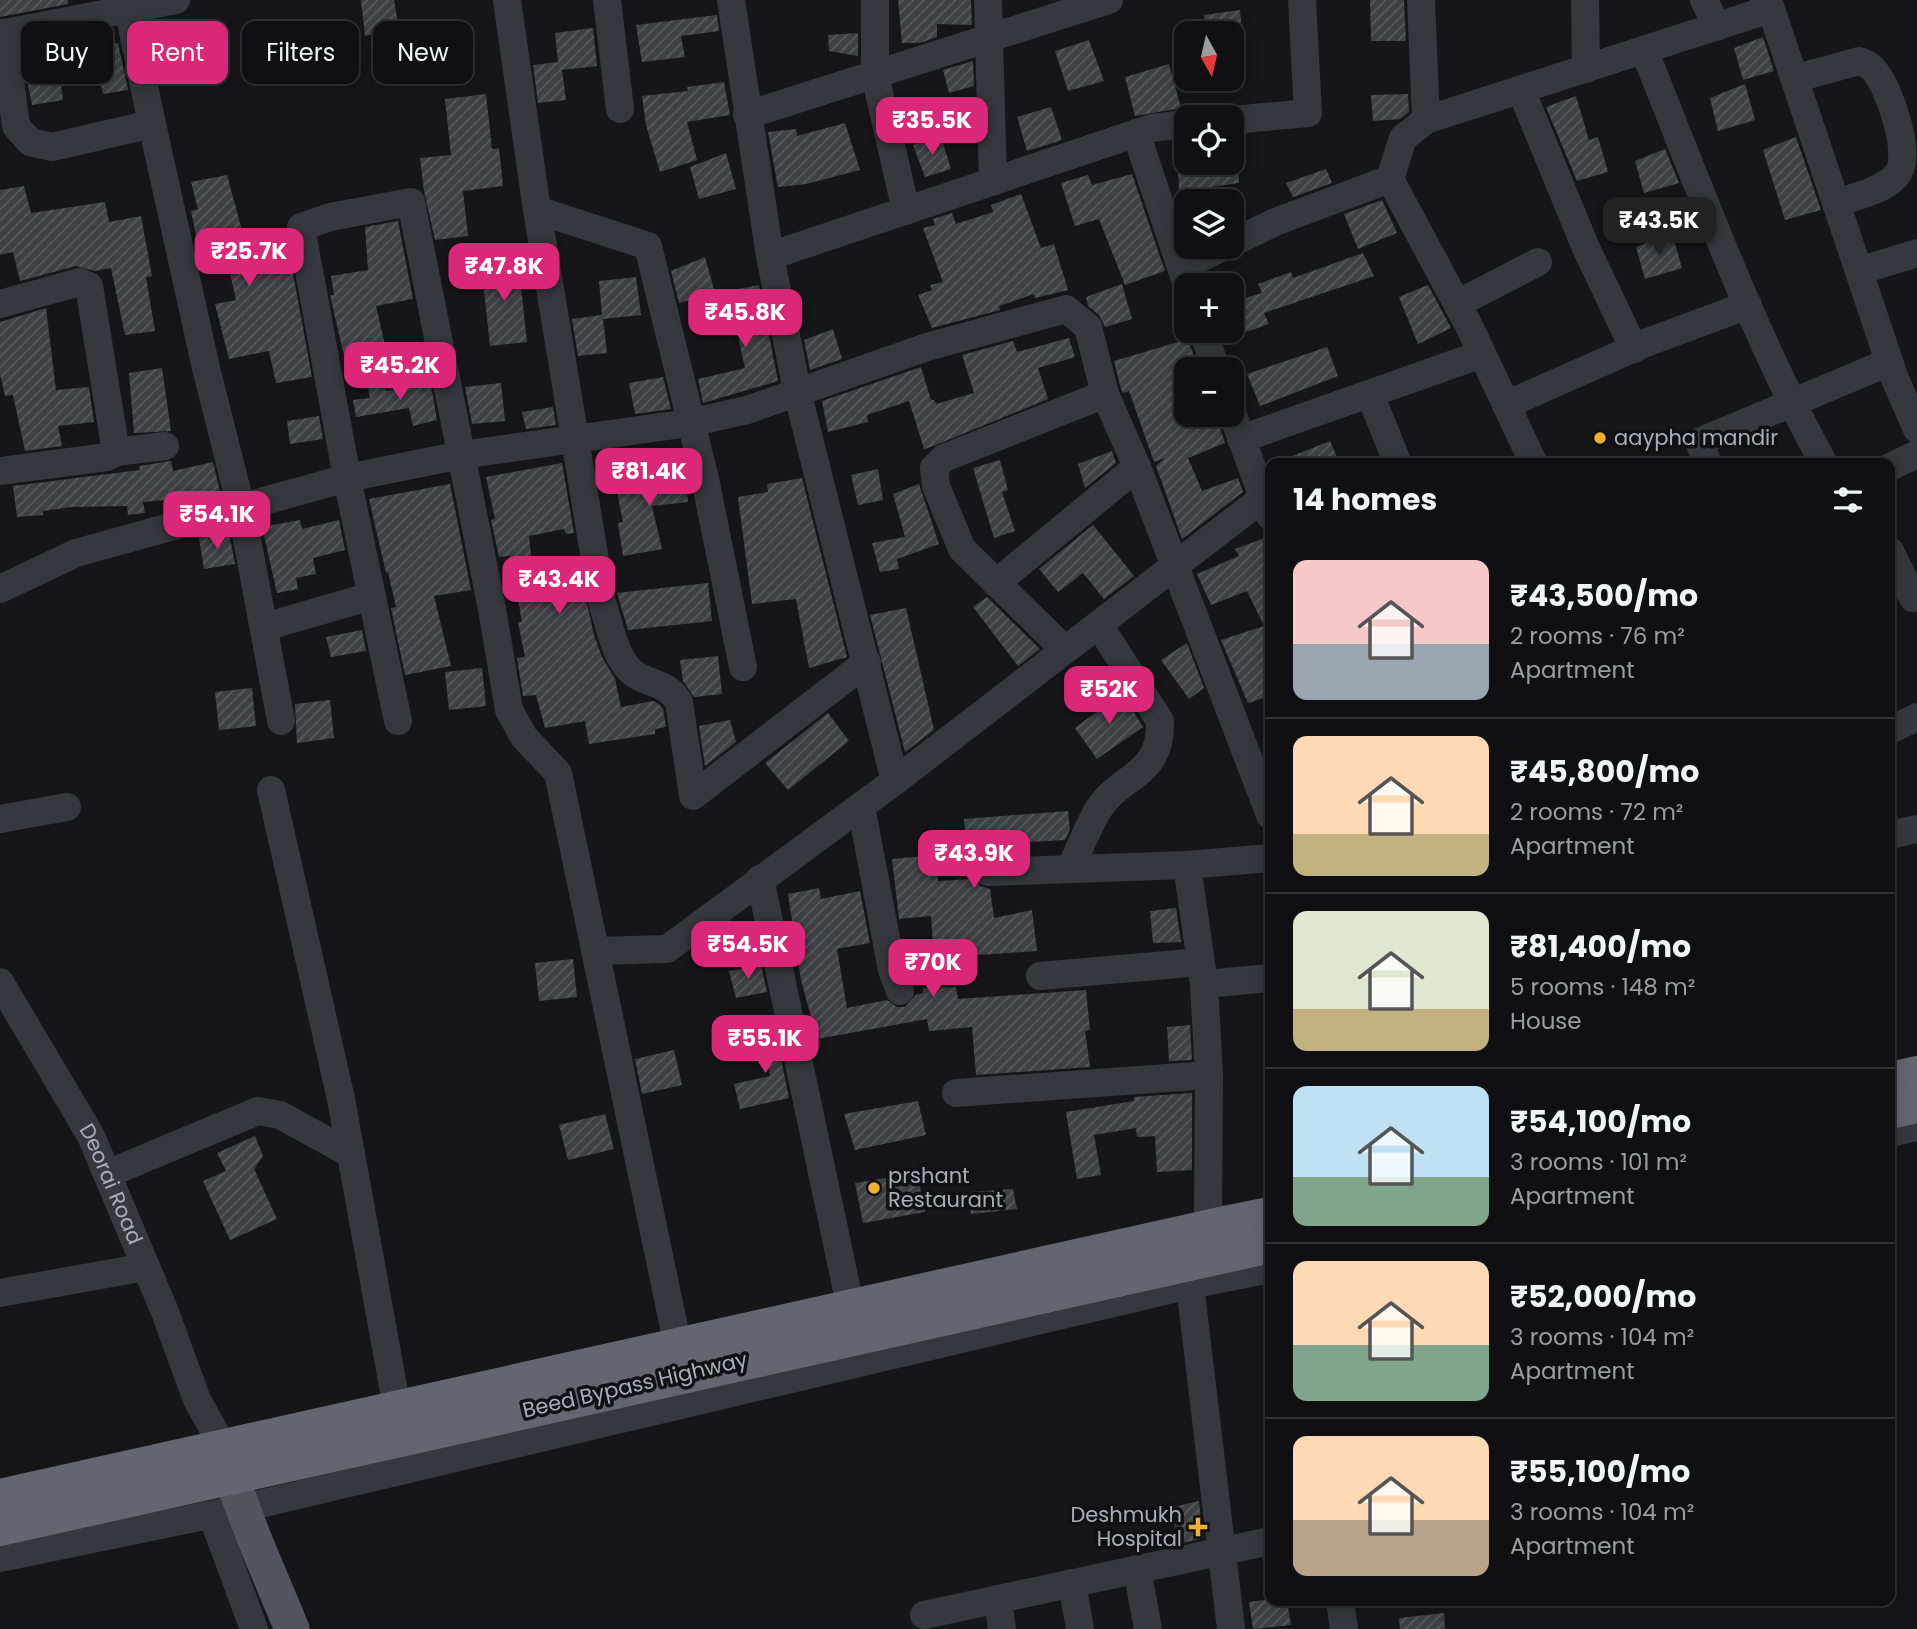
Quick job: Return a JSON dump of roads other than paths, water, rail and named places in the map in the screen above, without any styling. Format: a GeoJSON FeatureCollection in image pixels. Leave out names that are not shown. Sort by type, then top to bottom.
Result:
{"type":"FeatureCollection","features":[{"type":"Feature","properties":{"kind":"highway"},"geometry":{"type":"LineString","coordinates":[[1895,1080],[1917,1075]]}},
{"type":"Feature","properties":{"kind":"highway"},"geometry":{"type":"LineString","coordinates":[[1895,1109],[1917,1104]]}},
{"type":"Feature","properties":{"kind":"highway","name":"Beed Bypass Highway"},"geometry":{"type":"LineString","coordinates":[[0,1527],[1265,1217]]}},
{"type":"Feature","properties":{"kind":"highway","name":"Beed Bypass Highway"},"geometry":{"type":"LineString","coordinates":[[0,1498],[1221,1230],[1265,1243]]}},
{"type":"Feature","properties":{"kind":"main road"},"geometry":{"type":"LineString","coordinates":[[204,1435],[226,1512],[270,1629]]}},
{"type":"Feature","properties":{"kind":"main road"},"geometry":{"type":"LineString","coordinates":[[226,1512],[292,1629]]}},
{"type":"Feature","properties":{"kind":"street"},"geometry":{"type":"LineString","coordinates":[[152,124],[52,147],[30,142],[16,126],[2,34],[64,10],[128,8],[173,0]]}},
{"type":"Feature","properties":{"kind":"street"},"geometry":{"type":"LineString","coordinates":[[507,0],[537,210],[602,602],[622,660],[633,673],[671,690],[679,702],[693,796],[867,662]]}},
{"type":"Feature","properties":{"kind":"street"},"geometry":{"type":"LineString","coordinates":[[607,0],[620,109]]}},
{"type":"Feature","properties":{"kind":"street"},"geometry":{"type":"LineString","coordinates":[[731,0],[770,256],[798,395],[895,781]]}},
{"type":"Feature","properties":{"kind":"street"},"geometry":{"type":"LineString","coordinates":[[875,0],[876,75],[906,211]]}},
{"type":"Feature","properties":{"kind":"street"},"geometry":{"type":"LineString","coordinates":[[988,0],[993,183]]}},
{"type":"Feature","properties":{"kind":"street"},"geometry":{"type":"LineString","coordinates":[[747,115],[989,40],[1068,7],[1109,0]]}},
{"type":"Feature","properties":{"kind":"street"},"geometry":{"type":"LineString","coordinates":[[1244,119],[1308,113],[1302,0]]}},
{"type":"Feature","properties":{"kind":"street"},"geometry":{"type":"LineString","coordinates":[[1421,0],[1426,120]]}},
{"type":"Feature","properties":{"kind":"street"},"geometry":{"type":"LineString","coordinates":[[1585,0],[1587,69]]}},
{"type":"Feature","properties":{"kind":"street"},"geometry":{"type":"LineString","coordinates":[[1704,0],[1717,27]]}},
{"type":"Feature","properties":{"kind":"street"},"geometry":{"type":"LineString","coordinates":[[1531,458],[1457,304],[1390,179],[1403,138],[1426,120],[1758,13],[1768,0]]}},
{"type":"Feature","properties":{"kind":"street"},"geometry":{"type":"LineString","coordinates":[[1768,0],[1797,78],[1889,362],[1917,429]]}},
{"type":"Feature","properties":{"kind":"street"},"geometry":{"type":"LineString","coordinates":[[128,8],[152,124],[241,508],[281,720]]}},
{"type":"Feature","properties":{"kind":"street"},"geometry":{"type":"LineString","coordinates":[[1644,50],[1748,305],[1791,403],[1821,458]]}},
{"type":"Feature","properties":{"kind":"street"},"geometry":{"type":"LineString","coordinates":[[1797,78],[1860,61],[1872,67],[1883,84],[1902,140],[1903,159],[1899,174],[1886,185],[1837,203]]}},
{"type":"Feature","properties":{"kind":"street"},"geometry":{"type":"LineString","coordinates":[[1521,90],[1586,248],[1634,349]]}},
{"type":"Feature","properties":{"kind":"street"},"geometry":{"type":"LineString","coordinates":[[770,256],[1136,133],[1174,125]]}},
{"type":"Feature","properties":{"kind":"street"},"geometry":{"type":"LineString","coordinates":[[1136,133],[1183,273]]}},
{"type":"Feature","properties":{"kind":"street"},"geometry":{"type":"LineString","coordinates":[[1244,237],[1275,222],[1390,179]]}},
{"type":"Feature","properties":{"kind":"street"},"geometry":{"type":"LineString","coordinates":[[398,721],[347,478],[301,227],[330,217],[411,202],[509,710],[524,737],[558,773],[676,1332]]}},
{"type":"Feature","properties":{"kind":"street"},"geometry":{"type":"LineString","coordinates":[[537,210],[648,246],[705,480],[743,667]]}},
{"type":"Feature","properties":{"kind":"street"},"geometry":{"type":"LineString","coordinates":[[1859,271],[1917,253]]}},
{"type":"Feature","properties":{"kind":"street"},"geometry":{"type":"LineString","coordinates":[[1188,273],[1207,259]]}},
{"type":"Feature","properties":{"kind":"street"},"geometry":{"type":"LineString","coordinates":[[1457,304],[1538,262]]}},
{"type":"Feature","properties":{"kind":"street"},"geometry":{"type":"LineString","coordinates":[[0,304],[80,282],[89,286],[116,452]]}},
{"type":"Feature","properties":{"kind":"street"},"geometry":{"type":"LineString","coordinates":[[1506,405],[1634,349],[1748,305]]}},
{"type":"Feature","properties":{"kind":"street"},"geometry":{"type":"LineString","coordinates":[[0,589],[76,553],[347,478],[461,455],[689,423],[798,395],[855,371],[927,347],[1066,309],[1088,327],[1105,394],[1137,467],[1265,802]]}},
{"type":"Feature","properties":{"kind":"street"},"geometry":{"type":"LineString","coordinates":[[1244,424],[1370,394],[1482,354]]}},
{"type":"Feature","properties":{"kind":"street"},"geometry":{"type":"LineString","coordinates":[[1706,458],[1699,442],[1889,362]]}},
{"type":"Feature","properties":{"kind":"street"},"geometry":{"type":"LineString","coordinates":[[1064,649],[962,549],[936,486],[934,468],[944,457],[1105,394]]}},
{"type":"Feature","properties":{"kind":"street"},"geometry":{"type":"LineString","coordinates":[[1370,394],[1396,458]]}},
{"type":"Feature","properties":{"kind":"street"},"geometry":{"type":"LineString","coordinates":[[1237,427],[1265,503]]}},
{"type":"Feature","properties":{"kind":"street"},"geometry":{"type":"LineString","coordinates":[[1,465],[107,457],[116,452],[165,446]]}},
{"type":"Feature","properties":{"kind":"street"},"geometry":{"type":"LineString","coordinates":[[1895,465],[1917,454]]}},
{"type":"Feature","properties":{"kind":"street"},"geometry":{"type":"LineString","coordinates":[[996,583],[1137,467]]}},
{"type":"Feature","properties":{"kind":"street"},"geometry":{"type":"LineString","coordinates":[[595,951],[667,949],[895,781],[1175,566],[1265,509]]}},
{"type":"Feature","properties":{"kind":"street"},"geometry":{"type":"LineString","coordinates":[[1895,561],[1913,598]]}},
{"type":"Feature","properties":{"kind":"street"},"geometry":{"type":"LineString","coordinates":[[264,628],[372,597]]}},
{"type":"Feature","properties":{"kind":"street"},"geometry":{"type":"LineString","coordinates":[[1070,869],[1099,808],[1149,765],[1160,736],[1160,721],[1099,625]]}},
{"type":"Feature","properties":{"kind":"street"},"geometry":{"type":"LineString","coordinates":[[1895,728],[1917,717]]}},
{"type":"Feature","properties":{"kind":"street"},"geometry":{"type":"LineString","coordinates":[[271,790],[341,1099],[395,1397]]}},
{"type":"Feature","properties":{"kind":"street"},"geometry":{"type":"LineString","coordinates":[[861,806],[892,970],[900,992]]}},
{"type":"Feature","properties":{"kind":"street"},"geometry":{"type":"LineString","coordinates":[[0,819],[67,807]]}},
{"type":"Feature","properties":{"kind":"street"},"geometry":{"type":"LineString","coordinates":[[1895,834],[1917,829]]}},
{"type":"Feature","properties":{"kind":"street"},"geometry":{"type":"LineString","coordinates":[[988,872],[1187,865],[1265,858]]}},
{"type":"Feature","properties":{"kind":"street"},"geometry":{"type":"LineString","coordinates":[[1187,865],[1202,973],[1221,1230]]}},
{"type":"Feature","properties":{"kind":"street"},"geometry":{"type":"LineString","coordinates":[[760,879],[848,1295]]}},
{"type":"Feature","properties":{"kind":"street"},"geometry":{"type":"LineString","coordinates":[[1040,976],[1202,973],[1265,978]]}},
{"type":"Feature","properties":{"kind":"street","name":"Deorai Road"},"geometry":{"type":"LineString","coordinates":[[3,992],[91,1136],[146,1266],[197,1400],[204,1435]]}},
{"type":"Feature","properties":{"kind":"street"},"geometry":{"type":"LineString","coordinates":[[1895,1066],[1917,1060]]}},
{"type":"Feature","properties":{"kind":"street"},"geometry":{"type":"LineString","coordinates":[[956,1093],[1209,1075]]}},
{"type":"Feature","properties":{"kind":"street"},"geometry":{"type":"LineString","coordinates":[[107,1174],[258,1111],[281,1115],[349,1145]]}},
{"type":"Feature","properties":{"kind":"street"},"geometry":{"type":"LineString","coordinates":[[1895,1132],[1917,1127]]}},
{"type":"Feature","properties":{"kind":"street"},"geometry":{"type":"LineString","coordinates":[[0,1482],[848,1295],[1221,1230],[1265,1200]]}},
{"type":"Feature","properties":{"kind":"street"},"geometry":{"type":"LineString","coordinates":[[0,1293],[146,1266]]}},
{"type":"Feature","properties":{"kind":"street"},"geometry":{"type":"LineString","coordinates":[[0,1558],[226,1512],[1190,1285],[1265,1270]]}},
{"type":"Feature","properties":{"kind":"street"},"geometry":{"type":"LineString","coordinates":[[1190,1285],[1231,1629]]}},
{"type":"Feature","properties":{"kind":"street"},"geometry":{"type":"LineString","coordinates":[[226,1512],[254,1629]]}},
{"type":"Feature","properties":{"kind":"street"},"geometry":{"type":"LineString","coordinates":[[924,1615],[1265,1542]]}},
{"type":"Feature","properties":{"kind":"street"},"geometry":{"type":"LineString","coordinates":[[1137,1569],[1148,1629]]}},
{"type":"Feature","properties":{"kind":"street"},"geometry":{"type":"LineString","coordinates":[[1072,1583],[1080,1629]]}},
{"type":"Feature","properties":{"kind":"street"},"geometry":{"type":"LineString","coordinates":[[998,1599],[1002,1629]]}},
{"type":"Feature","properties":{"kind":"street"},"geometry":{"type":"LineString","coordinates":[[1341,1606],[1343,1629]]}},
{"type":"Feature","properties":{"kind":"place","name":"aaypha mandir"},"geometry":{"type":"Point","coordinates":[1600,438]}},
{"type":"Feature","properties":{"kind":"place","name":"prshant Restaurant"},"geometry":{"type":"Point","coordinates":[874,1188]}},
{"type":"Feature","properties":{"kind":"place","name":"Deshmukh Hospital"},"geometry":{"type":"Point","coordinates":[1198,1527]}}]}
